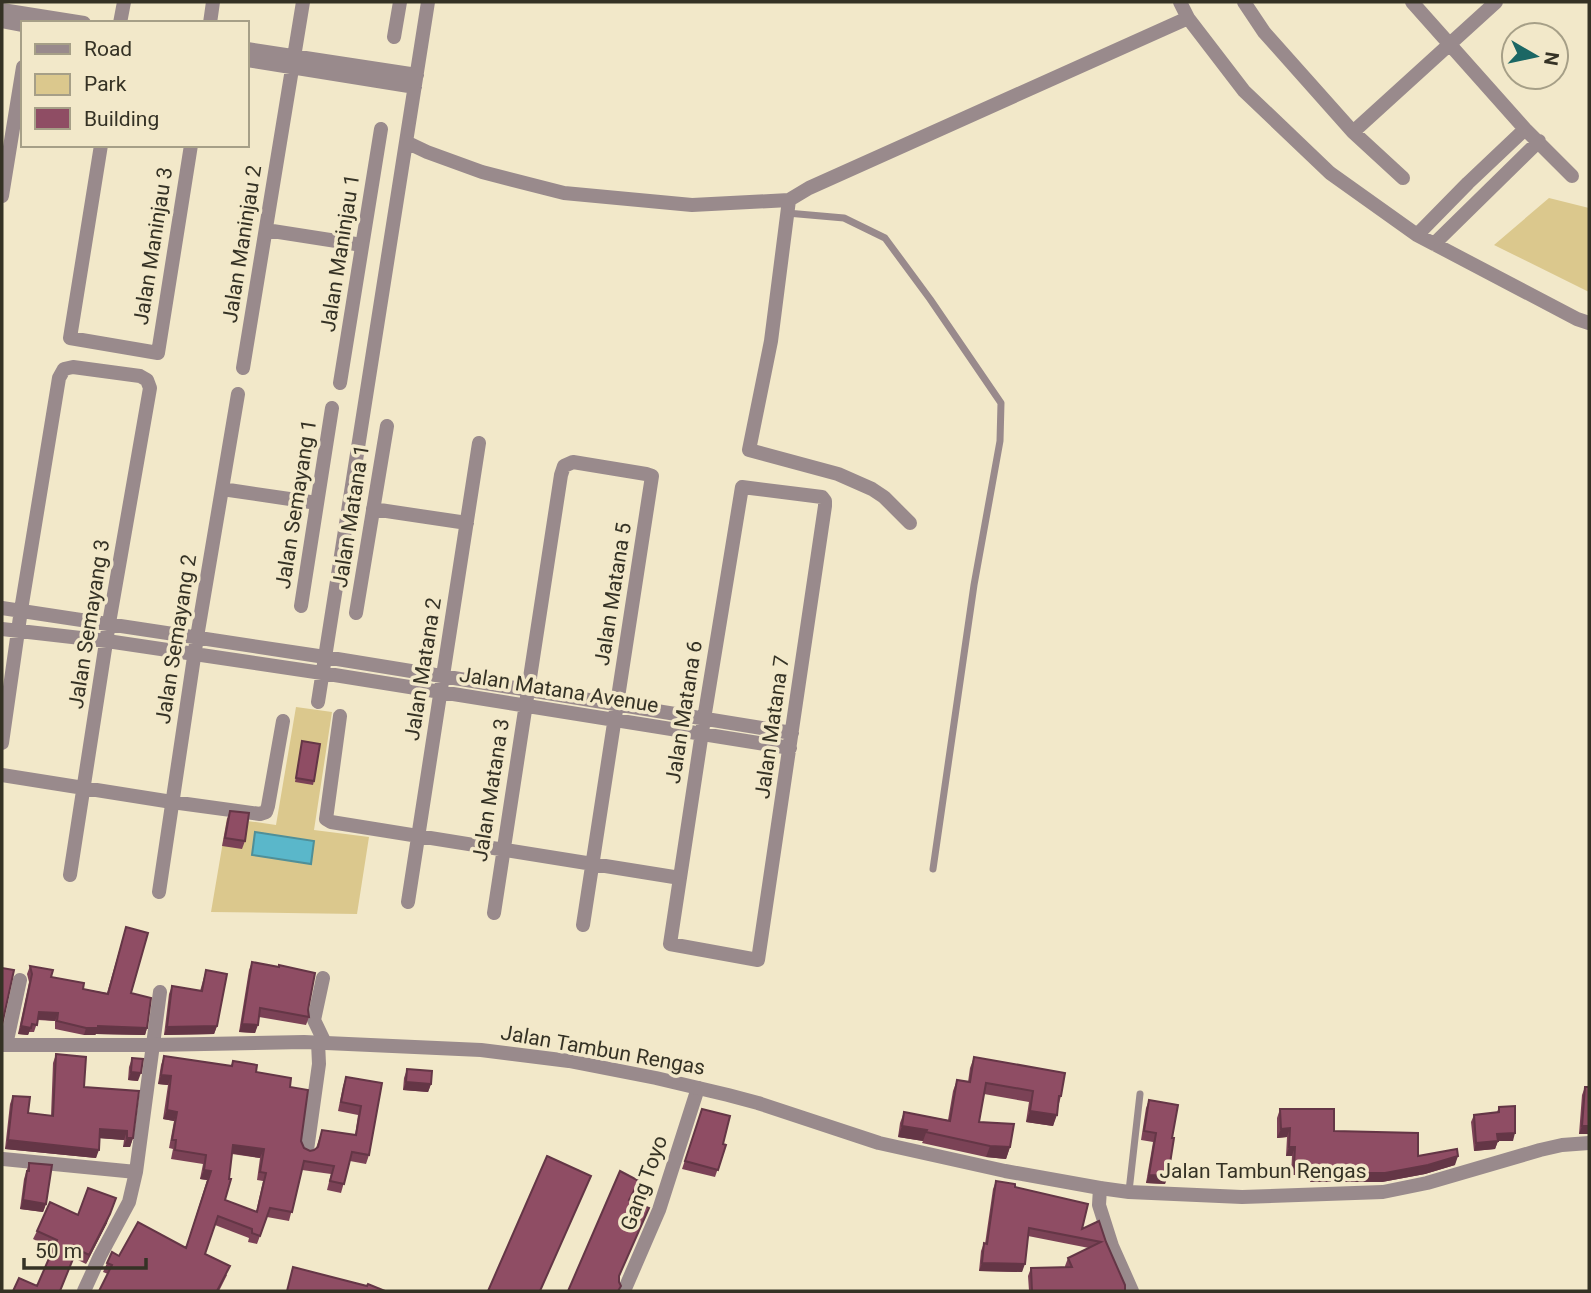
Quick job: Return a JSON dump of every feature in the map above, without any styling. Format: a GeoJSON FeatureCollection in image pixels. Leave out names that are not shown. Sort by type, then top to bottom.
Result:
{"type":"FeatureCollection","features":[{"type":"Feature","properties":{"kind":"street"},"geometry":{"type":"LineString","coordinates":[[120,21],[124,2]]}},
{"type":"Feature","properties":{"kind":"street"},"geometry":{"type":"LineString","coordinates":[[210,21],[213,2]]}},
{"type":"Feature","properties":{"kind":"street","name":"Jalan Maninjau 2"},"geometry":{"type":"LineString","coordinates":[[243,368],[303,2]]}},
{"type":"Feature","properties":{"kind":"street"},"geometry":{"type":"LineString","coordinates":[[394,37],[400,2]]}},
{"type":"Feature","properties":{"kind":"street"},"geometry":{"type":"LineString","coordinates":[[318,702],[428,2]]}},
{"type":"Feature","properties":{"kind":"street"},"geometry":{"type":"LineString","coordinates":[[1180,2],[1188,18],[1244,91],[1330,173],[1417,235],[1589,323]]}},
{"type":"Feature","properties":{"kind":"street"},"geometry":{"type":"LineString","coordinates":[[1244,2],[1264,33],[1353,132],[1403,178]]}},
{"type":"Feature","properties":{"kind":"street"},"geometry":{"type":"LineString","coordinates":[[1412,2],[1525,129],[1572,176]]}},
{"type":"Feature","properties":{"kind":"street"},"geometry":{"type":"LineString","coordinates":[[1353,132],[1496,2]]}},
{"type":"Feature","properties":{"kind":"street"},"geometry":{"type":"LineString","coordinates":[[2,10],[68,21]]}},
{"type":"Feature","properties":{"kind":"street"},"geometry":{"type":"LineString","coordinates":[[2,21],[29,16]]}},
{"type":"Feature","properties":{"kind":"street"},"geometry":{"type":"LineString","coordinates":[[406,142],[482,172],[564,193],[692,205],[788,206],[809,188],[1188,18]]}},
{"type":"Feature","properties":{"kind":"street"},"geometry":{"type":"LineString","coordinates":[[248,49],[293,62]]}},
{"type":"Feature","properties":{"kind":"street"},"geometry":{"type":"LineString","coordinates":[[248,60],[293,62],[416,81]]}},
{"type":"Feature","properties":{"kind":"street"},"geometry":{"type":"LineString","coordinates":[[2,196],[21,78]]}},
{"type":"Feature","properties":{"kind":"street","name":"Jalan Maninjau 1"},"geometry":{"type":"LineString","coordinates":[[340,383],[381,129]]}},
{"type":"Feature","properties":{"kind":"street"},"geometry":{"type":"LineString","coordinates":[[1417,235],[1525,129]]}},
{"type":"Feature","properties":{"kind":"street"},"geometry":{"type":"LineString","coordinates":[[1434,244],[1538,141]]}},
{"type":"Feature","properties":{"kind":"street","name":"Jalan Maninjau 3"},"geometry":{"type":"LineString","coordinates":[[101,147],[70,338],[158,353],[191,147]]}},
{"type":"Feature","properties":{"kind":"street"},"geometry":{"type":"LineString","coordinates":[[788,206],[771,341],[750,450],[838,474],[872,489],[884,497],[909,523]]}},
{"type":"Feature","properties":{"kind":"street"},"geometry":{"type":"LineString","coordinates":[[266,230],[362,245]]}},
{"type":"Feature","properties":{"kind":"street","name":"Jalan Semayang 3"},"geometry":{"type":"LineString","coordinates":[[21,610],[59,378],[64,369],[73,368],[140,376],[147,380],[150,388],[109,623],[71,875]]}},
{"type":"Feature","properties":{"kind":"street","name":"Jalan Semayang 2"},"geometry":{"type":"LineString","coordinates":[[159,892],[197,637],[238,394]]}},
{"type":"Feature","properties":{"kind":"street","name":"Jalan Semayang 1"},"geometry":{"type":"LineString","coordinates":[[301,606],[332,408]]}},
{"type":"Feature","properties":{"kind":"street","name":"Jalan Matana 1"},"geometry":{"type":"LineString","coordinates":[[356,613],[387,426]]}},
{"type":"Feature","properties":{"kind":"street","name":"Jalan Matana 2"},"geometry":{"type":"LineString","coordinates":[[408,902],[479,443]]}},
{"type":"Feature","properties":{"kind":"street","name":"Jalan Matana 5"},"geometry":{"type":"LineString","coordinates":[[564,466],[572,462],[652,476],[583,925]]}},
{"type":"Feature","properties":{"kind":"street","name":"Jalan Matana 3"},"geometry":{"type":"LineString","coordinates":[[494,914],[564,466]]}},
{"type":"Feature","properties":{"kind":"street","name":"Jalan Matana 7"},"geometry":{"type":"LineString","coordinates":[[670,944],[758,960],[825,500],[822,497],[742,487]]}},
{"type":"Feature","properties":{"kind":"street","name":"Jalan Matana 6"},"geometry":{"type":"LineString","coordinates":[[670,944],[742,487]]}},
{"type":"Feature","properties":{"kind":"street"},"geometry":{"type":"LineString","coordinates":[[222,489],[317,503]]}},
{"type":"Feature","properties":{"kind":"street"},"geometry":{"type":"LineString","coordinates":[[373,509],[467,523]]}},
{"type":"Feature","properties":{"kind":"street","name":"Jalan Matana Avenue"},"geometry":{"type":"LineString","coordinates":[[2,608],[617,705],[703,726],[791,741]]}},
{"type":"Feature","properties":{"kind":"street"},"geometry":{"type":"LineString","coordinates":[[2,743],[21,610]]}},
{"type":"Feature","properties":{"kind":"street","name":"Jalan Matana Avenue"},"geometry":{"type":"LineString","coordinates":[[2,629],[107,641],[615,720],[703,726]]}},
{"type":"Feature","properties":{"kind":"street"},"geometry":{"type":"LineString","coordinates":[[340,716],[327,819],[331,822],[680,878]]}},
{"type":"Feature","properties":{"kind":"street"},"geometry":{"type":"LineString","coordinates":[[2,775],[260,814],[265,812],[268,806],[282,720]]}},
{"type":"Feature","properties":{"kind":"street"},"geometry":{"type":"LineString","coordinates":[[307,1150],[320,1050],[314,1020],[323,978]]}},
{"type":"Feature","properties":{"kind":"street"},"geometry":{"type":"LineString","coordinates":[[4,1045],[20,980]]}},
{"type":"Feature","properties":{"kind":"street"},"geometry":{"type":"LineString","coordinates":[[84,1291],[129,1202],[136,1172],[160,992]]}},
{"type":"Feature","properties":{"kind":"street","name":"Jalan Tambun Rengas"},"geometry":{"type":"LineString","coordinates":[[4,1045],[152,1051],[481,1050],[569,1061],[656,1078],[695,1100],[758,1103],[879,1143],[1005,1171],[1099,1196],[1129,1192],[1242,1197],[1383,1192],[1427,1183],[1540,1150],[1589,1143]]}},
{"type":"Feature","properties":{"kind":"street","name":"Gang Toyo"},"geometry":{"type":"LineString","coordinates":[[624,1291],[659,1210],[695,1100]]}},
{"type":"Feature","properties":{"kind":"street"},"geometry":{"type":"LineString","coordinates":[[3,1159],[136,1172]]}},
{"type":"Feature","properties":{"kind":"street"},"geometry":{"type":"LineString","coordinates":[[1099,1196],[1112,1246],[1132,1291]]}},
{"type":"Feature","properties":{"kind":"lane"},"geometry":{"type":"LineString","coordinates":[[788,206],[844,218],[885,238],[1001,403],[1000,440],[974,586],[933,869]]}},
{"type":"Feature","properties":{"kind":"lane"},"geometry":{"type":"LineString","coordinates":[[1129,1192],[1139,1094]]}},
{"type":"Feature","properties":{"kind":"green space"},"geometry":{"type":"Polygon","coordinates":[[[1549,198],[1589,208],[1589,292],[1494,245],[1549,198]]]}},
{"type":"Feature","properties":{"kind":"green space"},"geometry":{"type":"Polygon","coordinates":[[[296,707],[332,712],[314,830],[369,837],[357,914],[211,912],[227,818],[276,825],[296,707]]]}},
{"type":"Feature","properties":{"kind":"water"},"geometry":{"type":"Polygon","coordinates":[[[255,832],[314,841],[311,864],[252,855],[255,832]]]}},
{"type":"Feature","properties":{"kind":"building"},"geometry":{"type":"Polygon","coordinates":[[[302,741],[320,744],[314,781],[296,778],[302,741]]]}},
{"type":"Feature","properties":{"kind":"building"},"geometry":{"type":"Polygon","coordinates":[[[230,811],[249,813],[245,841],[225,838],[230,811]]]}},
{"type":"Feature","properties":{"kind":"building"},"geometry":{"type":"Polygon","coordinates":[[[126,927],[148,933],[131,993],[151,998],[147,1028],[86,1028],[57,1021],[58,1013],[39,1012],[37,1025],[32,1024],[31,1028],[21,1026],[32,974],[30,966],[53,970],[51,977],[84,983],[83,989],[108,994],[126,927]]]}},
{"type":"Feature","properties":{"kind":"building"},"geometry":{"type":"Polygon","coordinates":[[[252,962],[315,973],[309,1017],[260,1008],[258,1025],[242,1024],[252,962]]]}},
{"type":"Feature","properties":{"kind":"building"},"geometry":{"type":"Polygon","coordinates":[[[2,968],[14,970],[2,1025],[2,968]]]}},
{"type":"Feature","properties":{"kind":"building"},"geometry":{"type":"Polygon","coordinates":[[[206,970],[227,974],[217,1026],[167,1027],[172,986],[202,991],[206,970]]]}},
{"type":"Feature","properties":{"kind":"building"},"geometry":{"type":"Polygon","coordinates":[[[56,1054],[86,1057],[84,1087],[139,1091],[133,1138],[127,1138],[127,1131],[100,1129],[99,1150],[8,1140],[13,1096],[30,1097],[28,1113],[53,1116],[56,1054]]]}},
{"type":"Feature","properties":{"kind":"building"},"geometry":{"type":"Polygon","coordinates":[[[164,1056],[232,1066],[233,1061],[257,1065],[256,1072],[291,1078],[290,1087],[308,1090],[301,1141],[304,1148],[310,1151],[318,1147],[322,1130],[356,1135],[361,1106],[341,1102],[346,1077],[382,1083],[369,1155],[352,1152],[344,1184],[330,1181],[334,1166],[304,1161],[292,1212],[270,1208],[260,1236],[252,1233],[252,1229],[218,1216],[205,1254],[230,1266],[217,1291],[99,1291],[112,1265],[107,1263],[112,1252],[119,1256],[138,1222],[186,1248],[211,1171],[204,1170],[206,1155],[175,1150],[176,1140],[172,1140],[177,1112],[167,1110],[171,1076],[161,1075],[164,1056]],[[233,1145],[231,1179],[225,1200],[257,1212],[266,1173],[260,1172],[264,1149],[233,1145]]]}},
{"type":"Feature","properties":{"kind":"building"},"geometry":{"type":"Polygon","coordinates":[[[974,1057],[1065,1073],[1057,1115],[1030,1111],[1033,1091],[986,1083],[979,1122],[1014,1124],[1010,1147],[990,1146],[902,1126],[904,1112],[950,1121],[957,1080],[970,1082],[974,1057]]]}},
{"type":"Feature","properties":{"kind":"building"},"geometry":{"type":"Polygon","coordinates":[[[132,1058],[143,1059],[141,1073],[131,1072],[132,1058]]]}},
{"type":"Feature","properties":{"kind":"building"},"geometry":{"type":"Polygon","coordinates":[[[407,1069],[432,1071],[431,1084],[406,1082],[407,1069]]]}},
{"type":"Feature","properties":{"kind":"building"},"geometry":{"type":"Polygon","coordinates":[[[1585,1087],[1589,1087],[1589,1126],[1582,1126],[1585,1087]]]}},
{"type":"Feature","properties":{"kind":"building"},"geometry":{"type":"Polygon","coordinates":[[[1149,1100],[1178,1105],[1168,1176],[1149,1175],[1156,1133],[1144,1131],[1149,1100]]]}},
{"type":"Feature","properties":{"kind":"building"},"geometry":{"type":"Polygon","coordinates":[[[1515,1106],[1515,1133],[1497,1134],[1498,1141],[1476,1143],[1474,1115],[1499,1112],[1499,1107],[1515,1106]]]}},
{"type":"Feature","properties":{"kind":"building"},"geometry":{"type":"Polygon","coordinates":[[[702,1109],[730,1116],[723,1144],[726,1145],[718,1170],[685,1161],[702,1109]]]}},
{"type":"Feature","properties":{"kind":"building"},"geometry":{"type":"Polygon","coordinates":[[[1280,1109],[1334,1109],[1334,1131],[1418,1133],[1418,1156],[1457,1149],[1458,1156],[1385,1173],[1314,1173],[1314,1166],[1294,1166],[1295,1147],[1289,1147],[1290,1128],[1281,1129],[1280,1109]]]}},
{"type":"Feature","properties":{"kind":"building"},"geometry":{"type":"Polygon","coordinates":[[[547,1156],[591,1176],[540,1291],[488,1291],[547,1156]]]}},
{"type":"Feature","properties":{"kind":"building"},"geometry":{"type":"Polygon","coordinates":[[[29,1163],[52,1165],[46,1204],[23,1200],[29,1163]]]}},
{"type":"Feature","properties":{"kind":"building"},"geometry":{"type":"Polygon","coordinates":[[[620,1171],[639,1181],[629,1200],[649,1208],[619,1276],[621,1286],[618,1291],[568,1291],[620,1171]]]}},
{"type":"Feature","properties":{"kind":"building"},"geometry":{"type":"Polygon","coordinates":[[[996,1181],[1088,1204],[1082,1229],[1099,1221],[1125,1291],[1032,1291],[1031,1268],[1072,1267],[1068,1258],[1101,1242],[1029,1228],[1025,1264],[982,1263],[996,1181]]]}},
{"type":"Feature","properties":{"kind":"building"},"geometry":{"type":"Polygon","coordinates":[[[88,1188],[116,1198],[89,1255],[77,1249],[60,1291],[13,1291],[19,1278],[37,1286],[57,1240],[37,1231],[50,1202],[78,1215],[88,1188]]]}},
{"type":"Feature","properties":{"kind":"building"},"geometry":{"type":"Polygon","coordinates":[[[293,1267],[367,1286],[368,1284],[385,1291],[287,1291],[293,1267]]]}}]}
